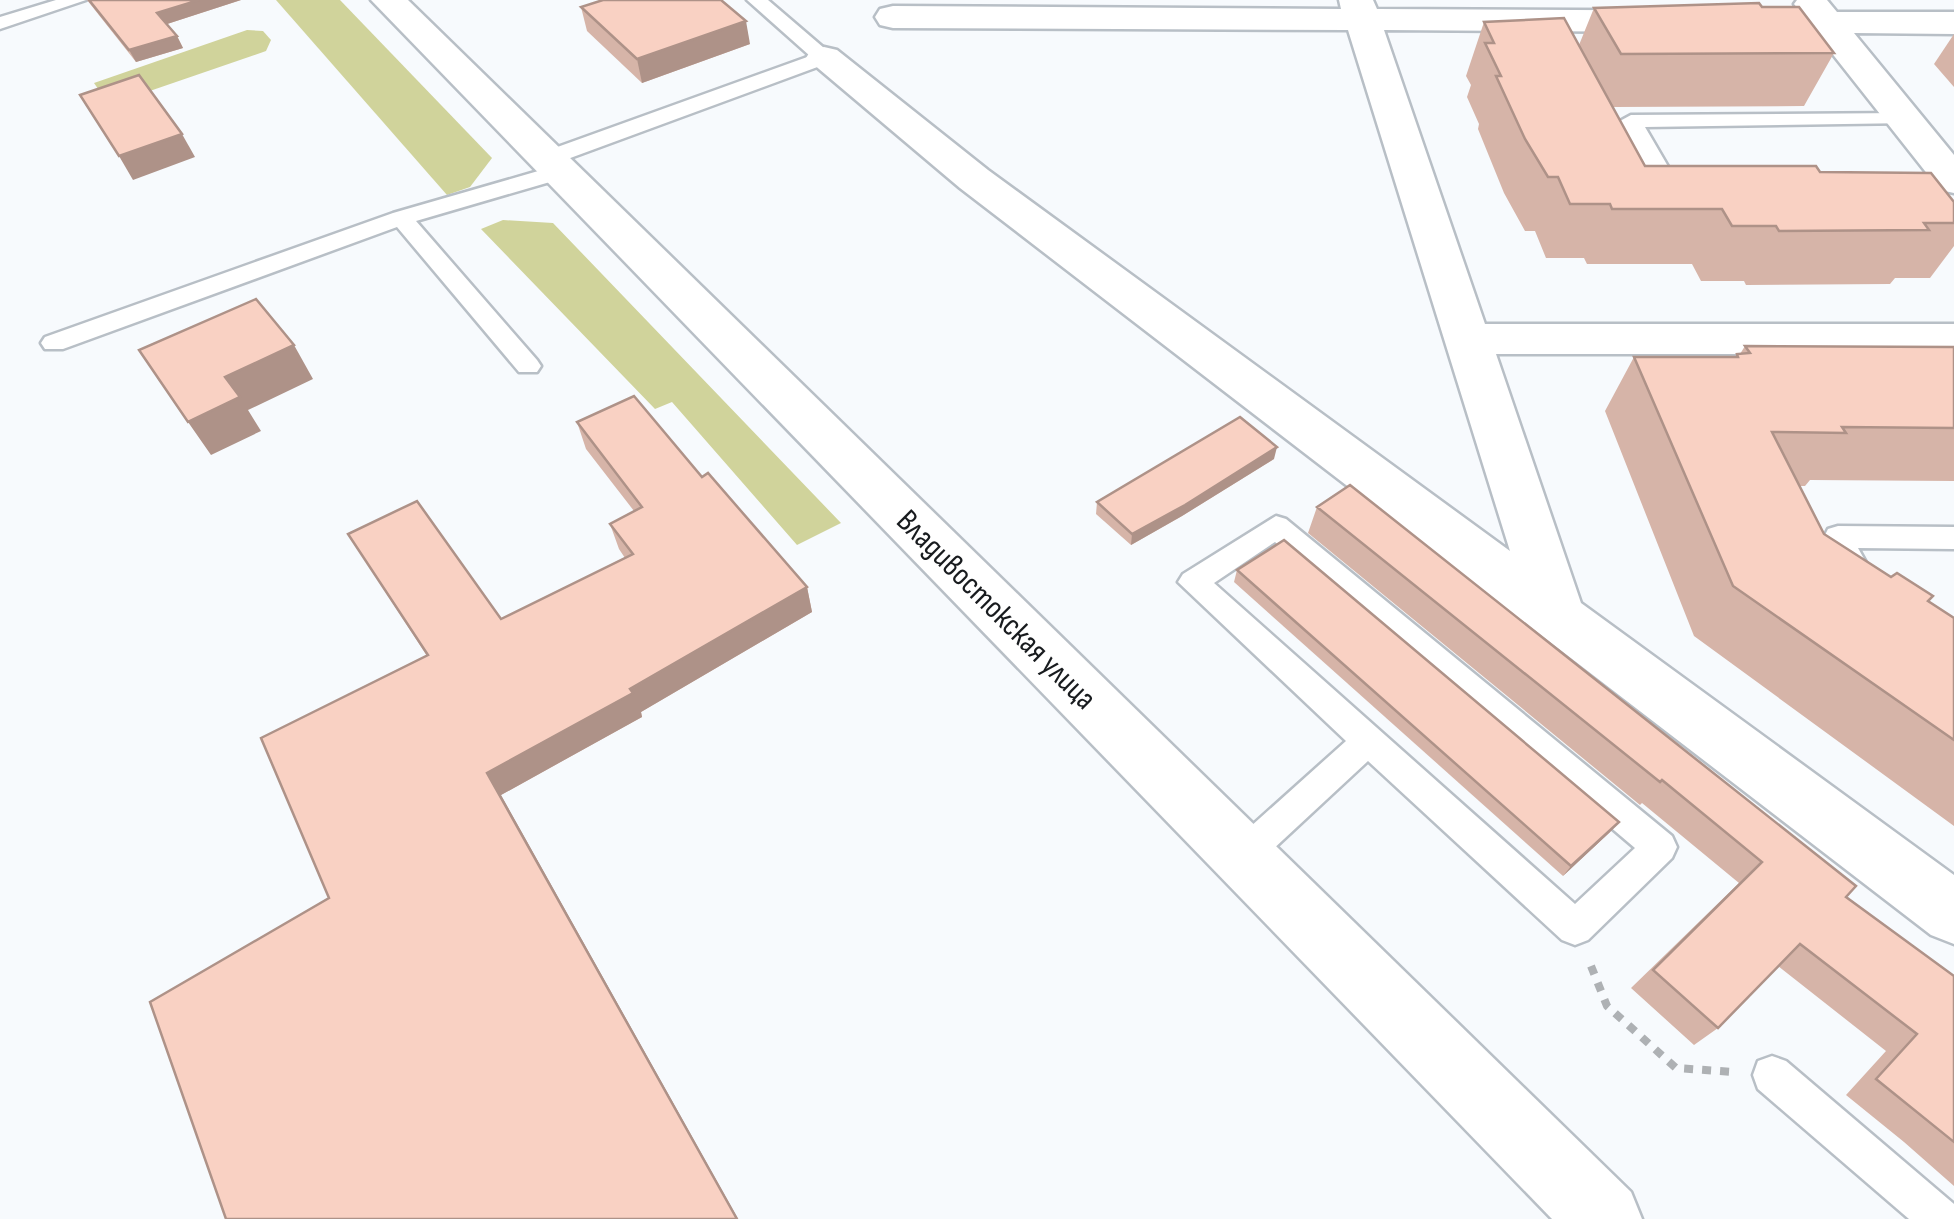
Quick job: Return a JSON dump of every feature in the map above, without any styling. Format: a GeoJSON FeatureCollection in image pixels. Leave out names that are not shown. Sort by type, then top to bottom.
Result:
{"type":"FeatureCollection","features":[{"type":"Feature","properties":{"kind":"street","name":"Владивостокская улица"},"geometry":{"type":"LineString","coordinates":[[388,0],[1604,1219]]}},
{"type":"Feature","properties":{"kind":"street"},"geometry":{"type":"LineString","coordinates":[[868,33],[1360,10],[1818,11],[1954,23]]}},
{"type":"Feature","properties":{"kind":"street"},"geometry":{"type":"LineString","coordinates":[[1360,10],[1560,618]]}},
{"type":"Feature","properties":{"kind":"street"},"geometry":{"type":"LineString","coordinates":[[1818,11],[1904,119],[1948,188]]}},
{"type":"Feature","properties":{"kind":"street"},"geometry":{"type":"LineString","coordinates":[[868,33],[974,179],[1954,914]]}},
{"type":"Feature","properties":{"kind":"street"},"geometry":{"type":"LineString","coordinates":[[1468,339],[1954,339]]}},
{"type":"Feature","properties":{"kind":"lane"},"geometry":{"type":"LineString","coordinates":[[0,24],[76,0]]}},
{"type":"Feature","properties":{"kind":"lane"},"geometry":{"type":"LineString","coordinates":[[757,0],[868,33]]}},
{"type":"Feature","properties":{"kind":"lane"},"geometry":{"type":"LineString","coordinates":[[54,343],[552,166],[868,33]]}},
{"type":"Feature","properties":{"kind":"lane"},"geometry":{"type":"LineString","coordinates":[[1710,194],[1673,194],[1632,121],[1904,119]]}},
{"type":"Feature","properties":{"kind":"lane"},"geometry":{"type":"LineString","coordinates":[[401,218],[528,366]]}},
{"type":"Feature","properties":{"kind":"lane"},"geometry":{"type":"LineString","coordinates":[[1276,527],[1660,847],[1575,928],[1368,741],[1193,582],[1276,527]]}},
{"type":"Feature","properties":{"kind":"lane"},"geometry":{"type":"LineString","coordinates":[[1880,597],[1865,587],[1838,537],[1954,538]]}},
{"type":"Feature","properties":{"kind":"lane"},"geometry":{"type":"LineString","coordinates":[[1242,856],[1368,741]]}},
{"type":"Feature","properties":{"kind":"lane"},"geometry":{"type":"LineString","coordinates":[[1772,1075],[1940,1219]]}},
{"type":"Feature","properties":{"kind":"path"},"geometry":{"type":"LineString","coordinates":[[1575,928],[1607,1006],[1676,1068],[1772,1075]]}},
{"type":"Feature","properties":{"kind":"green space"},"geometry":{"type":"Polygon","coordinates":[[[276,0],[340,0],[492,158],[470,187],[447,195],[276,0]]]}},
{"type":"Feature","properties":{"kind":"green space"},"geometry":{"type":"Polygon","coordinates":[[[247,30],[263,31],[271,40],[266,51],[109,105],[94,83],[247,30]]]}},
{"type":"Feature","properties":{"kind":"green space"},"geometry":{"type":"Polygon","coordinates":[[[503,220],[553,223],[841,523],[797,545],[672,402],[655,409],[481,229],[503,220]]]}},
{"type":"Feature","properties":{"kind":"building"},"geometry":{"type":"Polygon","coordinates":[[[89,0],[199,0],[157,13],[177,36],[129,50],[89,0]]]}},
{"type":"Feature","properties":{"kind":"building"},"geometry":{"type":"Polygon","coordinates":[[[603,0],[721,0],[746,21],[637,59],[581,7],[603,0]]]}},
{"type":"Feature","properties":{"kind":"building"},"geometry":{"type":"Polygon","coordinates":[[[1759,3],[1762,7],[1799,7],[1834,53],[1621,54],[1594,8],[1759,3]]]}},
{"type":"Feature","properties":{"kind":"building"},"geometry":{"type":"Polygon","coordinates":[[[1564,18],[1645,166],[1816,166],[1820,172],[1931,173],[1954,202],[1954,223],[1924,223],[1929,230],[1779,231],[1776,226],[1732,226],[1722,209],[1612,209],[1610,204],[1570,204],[1558,177],[1548,177],[1525,139],[1496,76],[1501,76],[1485,43],[1494,43],[1484,22],[1564,18]]]}},
{"type":"Feature","properties":{"kind":"building"},"geometry":{"type":"Polygon","coordinates":[[[139,75],[182,134],[119,156],[80,95],[139,75]]]}},
{"type":"Feature","properties":{"kind":"building"},"geometry":{"type":"Polygon","coordinates":[[[256,299],[294,345],[225,377],[240,397],[188,422],[139,350],[256,299]]]}},
{"type":"Feature","properties":{"kind":"building"},"geometry":{"type":"Polygon","coordinates":[[[1745,346],[1954,347],[1954,428],[1842,427],[1846,433],[1772,432],[1824,534],[1891,577],[1897,573],[1933,596],[1928,601],[1954,618],[1954,740],[1733,586],[1634,357],[1738,357],[1737,354],[1750,353],[1745,346]]]}},
{"type":"Feature","properties":{"kind":"building"},"geometry":{"type":"Polygon","coordinates":[[[634,396],[702,477],[708,473],[807,587],[630,689],[633,693],[487,773],[737,1219],[226,1219],[150,1002],[329,898],[261,738],[428,655],[348,534],[417,501],[501,619],[633,554],[610,524],[642,507],[577,422],[634,396]]]}},
{"type":"Feature","properties":{"kind":"building"},"geometry":{"type":"Polygon","coordinates":[[[1240,417],[1277,447],[1132,534],[1097,502],[1240,417]]]}},
{"type":"Feature","properties":{"kind":"building"},"geometry":{"type":"Polygon","coordinates":[[[1350,485],[1856,886],[1846,897],[1954,976],[1954,1142],[1876,1079],[1917,1034],[1800,944],[1718,1028],[1653,970],[1762,862],[1317,507],[1350,485]]]}},
{"type":"Feature","properties":{"kind":"building"},"geometry":{"type":"Polygon","coordinates":[[[1284,540],[1619,822],[1571,866],[1237,570],[1284,540]]]}}]}
